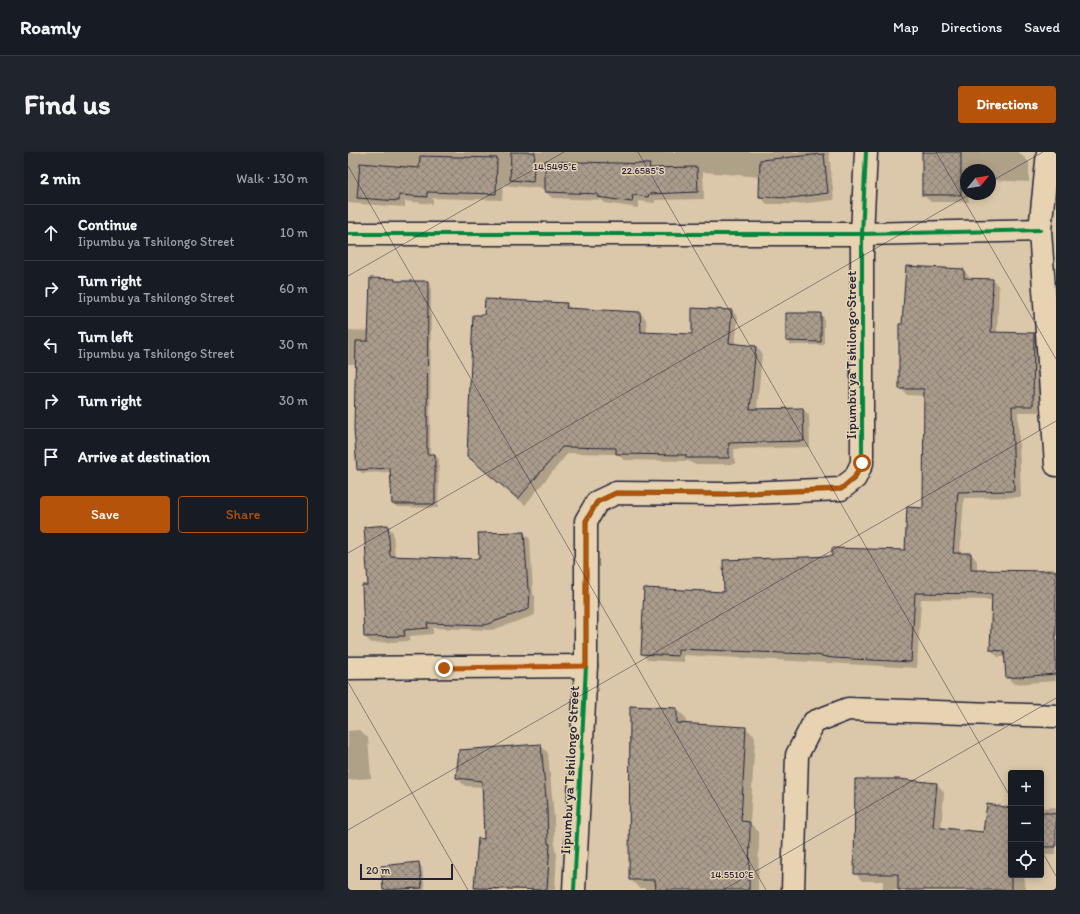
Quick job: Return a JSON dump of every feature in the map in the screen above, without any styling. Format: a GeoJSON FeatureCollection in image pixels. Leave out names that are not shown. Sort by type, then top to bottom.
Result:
{"type":"FeatureCollection","features":[{"type":"Feature","properties":{"kind":"street","name":"Iipumbu ya Tshilongo Street"},"geometry":{"type":"LineString","coordinates":[[574,890],[586,666],[586,521],[597,502],[616,493],[725,494],[841,489],[854,478],[862,463],[862,234],[866,152]]}},
{"type":"Feature","properties":{"kind":"street"},"geometry":{"type":"LineString","coordinates":[[1048,152],[1040,230],[1056,465]]}},
{"type":"Feature","properties":{"kind":"street"},"geometry":{"type":"LineString","coordinates":[[348,234],[862,234],[1040,230]]}},
{"type":"Feature","properties":{"kind":"street"},"geometry":{"type":"LineString","coordinates":[[348,668],[586,666]]}},
{"type":"Feature","properties":{"kind":"street"},"geometry":{"type":"LineString","coordinates":[[793,890],[797,755],[814,722],[848,709],[1056,716]]}},
{"type":"Feature","properties":{"kind":"building"},"geometry":{"type":"Polygon","coordinates":[[[511,152],[535,152],[533,182],[510,180],[511,152]]]}},
{"type":"Feature","properties":{"kind":"building"},"geometry":{"type":"Polygon","coordinates":[[[922,152],[961,152],[960,195],[922,195],[922,152]]]}},
{"type":"Feature","properties":{"kind":"building"},"geometry":{"type":"Polygon","coordinates":[[[824,154],[828,193],[791,198],[759,197],[760,160],[824,154]]]}},
{"type":"Feature","properties":{"kind":"building"},"geometry":{"type":"Polygon","coordinates":[[[420,156],[497,158],[496,194],[427,192],[427,197],[399,195],[399,201],[357,198],[360,163],[419,168],[420,156]]]}},
{"type":"Feature","properties":{"kind":"building"},"geometry":{"type":"Polygon","coordinates":[[[545,161],[650,164],[649,168],[697,167],[698,192],[649,194],[648,197],[633,195],[632,202],[597,197],[598,194],[545,192],[545,161]]]}},
{"type":"Feature","properties":{"kind":"building"},"geometry":{"type":"Polygon","coordinates":[[[906,266],[964,269],[964,278],[993,279],[991,332],[1034,333],[1033,406],[1012,406],[1014,491],[958,492],[953,553],[971,553],[971,570],[1056,571],[1056,674],[1006,678],[1004,651],[990,650],[992,594],[915,593],[911,662],[833,658],[809,654],[678,649],[678,656],[641,654],[644,588],[724,592],[723,560],[832,556],[832,548],[905,550],[907,507],[923,508],[924,389],[899,389],[899,324],[902,324],[906,266]]]}},
{"type":"Feature","properties":{"kind":"building"},"geometry":{"type":"Polygon","coordinates":[[[370,278],[395,279],[395,281],[428,281],[427,454],[435,454],[435,504],[392,504],[390,468],[357,470],[354,429],[356,341],[368,341],[370,278]]]}},
{"type":"Feature","properties":{"kind":"building"},"geometry":{"type":"Polygon","coordinates":[[[485,299],[567,303],[566,308],[640,312],[641,332],[692,334],[692,308],[732,310],[729,343],[756,346],[750,409],[803,408],[804,441],[729,443],[729,458],[686,458],[686,455],[616,454],[616,448],[562,447],[518,499],[467,456],[473,315],[484,315],[485,299]]]}},
{"type":"Feature","properties":{"kind":"building"},"geometry":{"type":"Polygon","coordinates":[[[786,313],[821,313],[821,342],[786,341],[786,313]]]}},
{"type":"Feature","properties":{"kind":"building"},"geometry":{"type":"Polygon","coordinates":[[[388,525],[390,556],[479,559],[478,533],[524,532],[528,589],[530,589],[529,609],[485,625],[427,623],[428,628],[404,630],[405,636],[364,637],[362,585],[368,585],[364,527],[388,525]]]}},
{"type":"Feature","properties":{"kind":"building"},"geometry":{"type":"Polygon","coordinates":[[[630,706],[677,708],[677,723],[746,727],[741,821],[750,822],[749,890],[656,890],[655,880],[629,880],[630,706]]]}},
{"type":"Feature","properties":{"kind":"building"},"geometry":{"type":"Polygon","coordinates":[[[541,744],[547,809],[548,844],[550,844],[547,890],[474,888],[478,838],[484,839],[482,781],[456,778],[459,750],[541,744]]]}},
{"type":"Feature","properties":{"kind":"building"},"geometry":{"type":"Polygon","coordinates":[[[855,779],[898,779],[937,783],[933,827],[983,832],[987,804],[1008,808],[1008,878],[1011,878],[1011,890],[898,890],[898,874],[854,874],[855,779]]]}},
{"type":"Feature","properties":{"kind":"building"},"geometry":{"type":"Polygon","coordinates":[[[1044,812],[1056,814],[1056,847],[1044,847],[1044,812]]]}},
{"type":"Feature","properties":{"kind":"building"},"geometry":{"type":"Polygon","coordinates":[[[419,862],[422,888],[383,890],[381,866],[419,862]]]}},
{"type":"Feature","properties":{"kind":"cycle path"},"geometry":{"type":"LineString","coordinates":[[574,890],[586,666],[586,521],[597,502],[616,493],[725,494],[841,489],[855,478],[862,463],[862,234],[866,152]]}},
{"type":"Feature","properties":{"kind":"cycle path"},"geometry":{"type":"LineString","coordinates":[[348,234],[862,234],[1040,230]]}},
{"type":"Feature","properties":{"kind":"route"},"geometry":{"type":"LineString","coordinates":[[444,668],[586,666],[586,521],[597,502],[616,493],[725,494],[841,489],[854,478],[862,463]]}}]}
